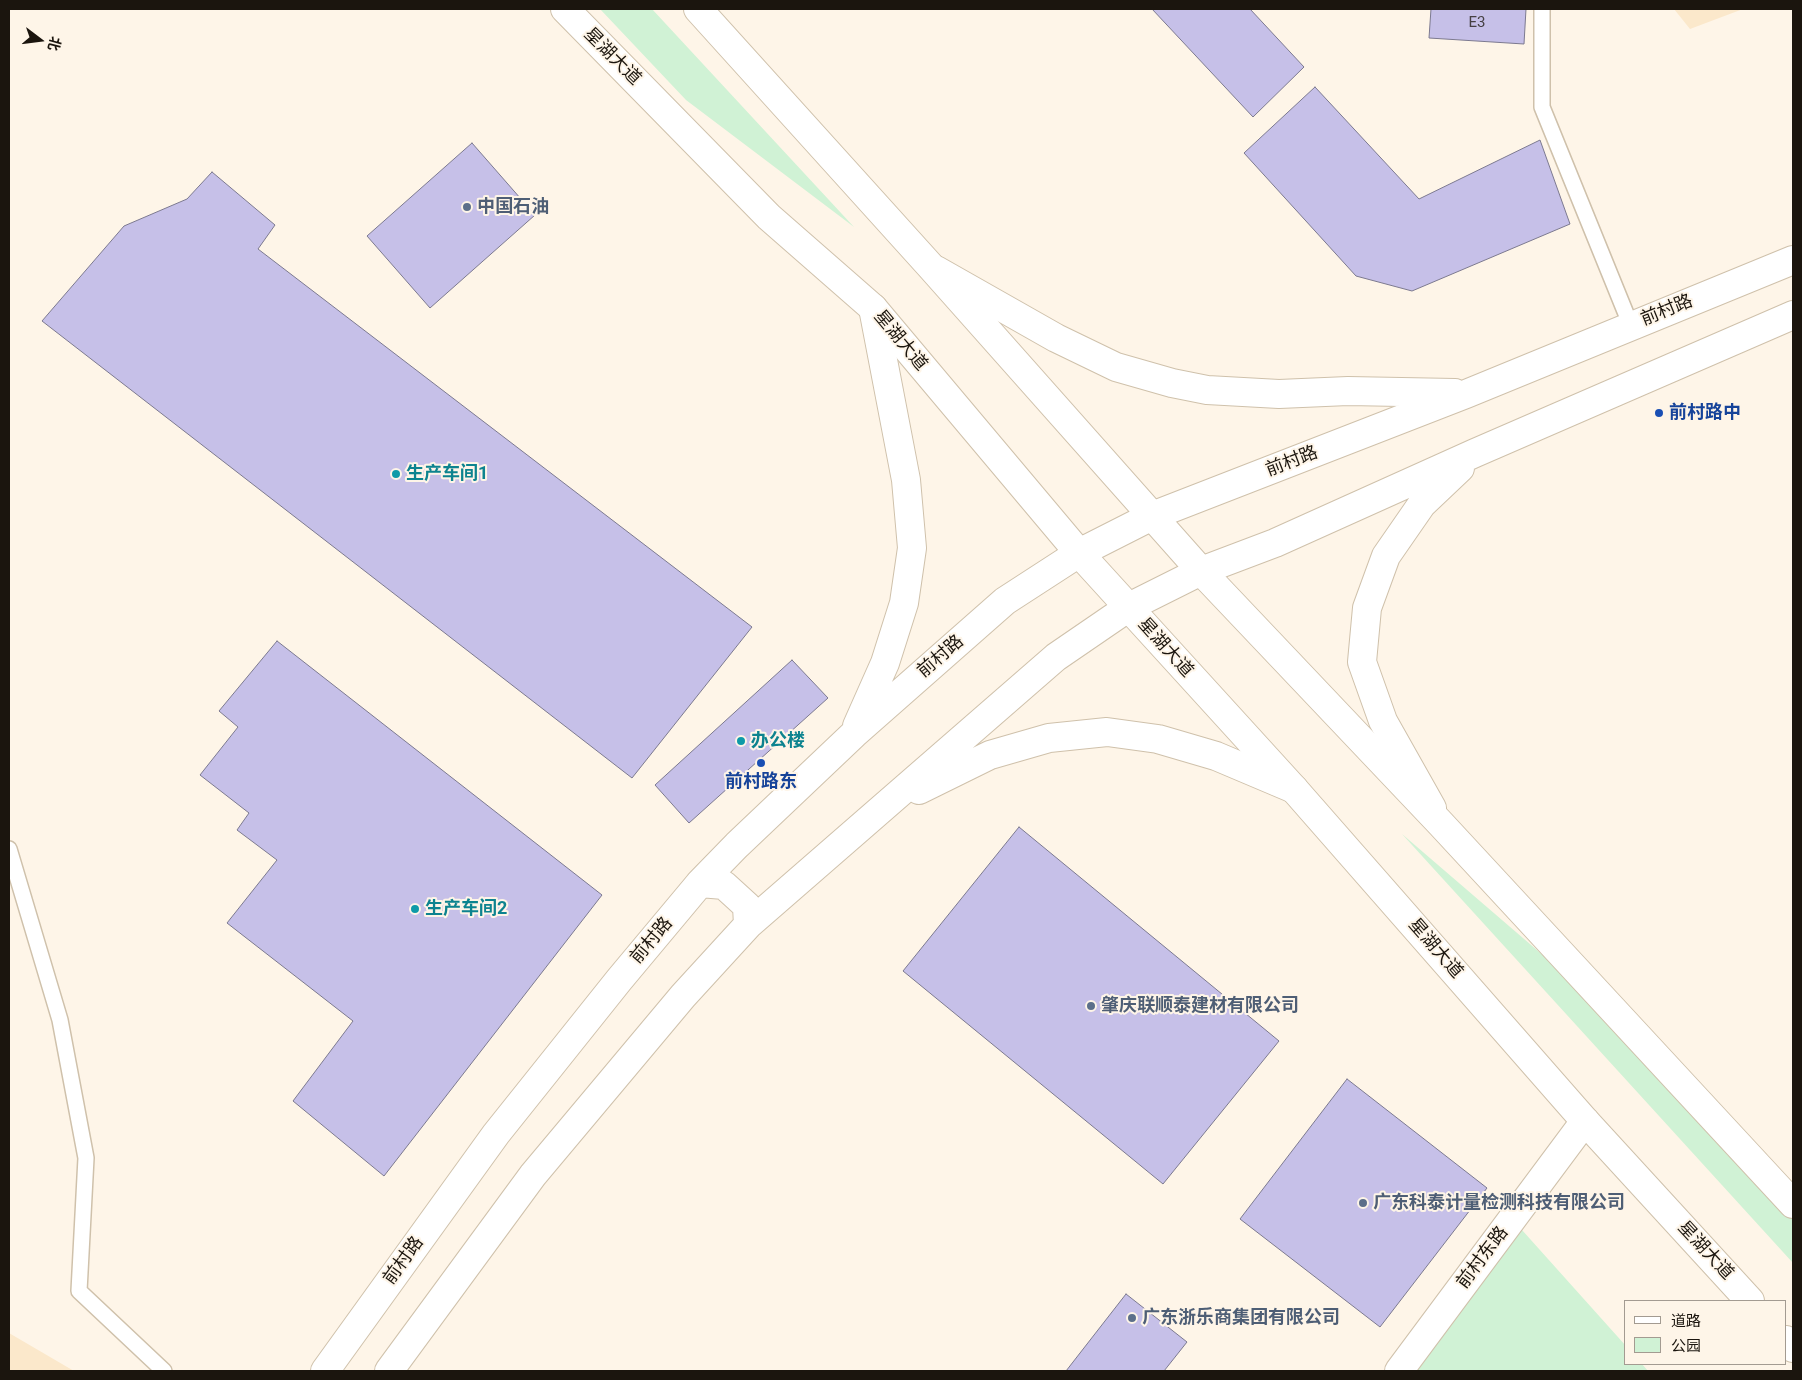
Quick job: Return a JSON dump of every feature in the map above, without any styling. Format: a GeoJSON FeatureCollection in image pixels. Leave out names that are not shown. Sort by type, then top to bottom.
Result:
{"type":"FeatureCollection","features":[{"type":"Feature","properties":{"kind":"main road","name":"星湖大道"},"geometry":{"type":"LineString","coordinates":[[565,9],[770,217],[873,308],[1079,553],[1294,789],[1585,1121],[1749,1300]]}},
{"type":"Feature","properties":{"kind":"main road"},"geometry":{"type":"LineString","coordinates":[[698,9],[1202,571],[1441,824],[1793,1204]]}},
{"type":"Feature","properties":{"kind":"main road","name":"前村路"},"geometry":{"type":"LineString","coordinates":[[325,1371],[496,1134],[700,883],[737,845],[854,734],[1005,601],[1079,553],[1152,516],[1466,394],[1793,260]]}},
{"type":"Feature","properties":{"kind":"main road"},"geometry":{"type":"LineString","coordinates":[[932,268],[1056,338],[1116,367],[1172,383],[1207,390],[1279,394],[1348,391],[1466,394]]}},
{"type":"Feature","properties":{"kind":"main road"},"geometry":{"type":"LineString","coordinates":[[854,734],[885,663],[904,603],[912,548],[906,480],[873,308]]}},
{"type":"Feature","properties":{"kind":"main road"},"geometry":{"type":"LineString","coordinates":[[388,1371],[534,1175],[683,996],[748,925],[1056,657],[1129,607],[1202,571],[1275,543],[1475,453],[1793,315]]}},
{"type":"Feature","properties":{"kind":"main road"},"geometry":{"type":"LineString","coordinates":[[1441,824],[1383,721],[1362,662],[1367,608],[1386,556],[1422,504],[1475,453]]}},
{"type":"Feature","properties":{"kind":"main road"},"geometry":{"type":"LineString","coordinates":[[884,808],[990,755],[1049,738],[1107,732],[1158,739],[1216,756],[1294,789]]}},
{"type":"Feature","properties":{"kind":"main road"},"geometry":{"type":"LineString","coordinates":[[700,883],[724,885],[747,906],[748,925]]}},
{"type":"Feature","properties":{"kind":"main road","name":"前村东路"},"geometry":{"type":"LineString","coordinates":[[1399,1371],[1585,1121]]}},
{"type":"Feature","properties":{"kind":"lane"},"geometry":{"type":"LineString","coordinates":[[1542,9],[1542,107],[1631,326]]}},
{"type":"Feature","properties":{"kind":"lane"},"geometry":{"type":"LineString","coordinates":[[9,849],[60,1020],[86,1158],[79,1291],[164,1371]]}},
{"type":"Feature","properties":{"kind":"shaded area"},"geometry":{"type":"Polygon","coordinates":[[[1674,9],[1743,9],[1690,29],[1674,9]]]}},
{"type":"Feature","properties":{"kind":"shaded area"},"geometry":{"type":"Polygon","coordinates":[[[9,1333],[74,1371],[9,1371],[9,1333]]]}},
{"type":"Feature","properties":{"kind":"green space"},"geometry":{"type":"Polygon","coordinates":[[[600,9],[652,9],[854,227],[686,100],[600,9]]]}},
{"type":"Feature","properties":{"kind":"green space"},"geometry":{"type":"Polygon","coordinates":[[[1402,834],[1602,1006],[1793,1212],[1793,1263],[1402,834]]]}},
{"type":"Feature","properties":{"kind":"green space"},"geometry":{"type":"Polygon","coordinates":[[[1522,1230],[1624,1344],[1624,1365],[1643,1365],[1648,1371],[1401,1371],[1522,1230]]]}},
{"type":"Feature","properties":{"kind":"building"},"geometry":{"type":"Polygon","coordinates":[[[1152,9],[1250,9],[1304,67],[1253,117],[1152,9]]]}},
{"type":"Feature","properties":{"kind":"building"},"geometry":{"type":"Polygon","coordinates":[[[1431,9],[1526,9],[1524,44],[1429,38],[1431,9]]]}},
{"type":"Feature","properties":{"kind":"building"},"geometry":{"type":"Polygon","coordinates":[[[1315,87],[1419,199],[1540,140],[1570,224],[1412,291],[1356,276],[1244,153],[1315,87]]]}},
{"type":"Feature","properties":{"kind":"building"},"geometry":{"type":"Polygon","coordinates":[[[472,143],[535,215],[430,308],[367,236],[472,143]]]}},
{"type":"Feature","properties":{"kind":"building","name":"生产车间1"},"geometry":{"type":"Polygon","coordinates":[[[212,172],[275,225],[258,249],[752,627],[632,778],[42,321],[124,226],[187,199],[212,172]]]}},
{"type":"Feature","properties":{"kind":"building","name":"生产车间2"},"geometry":{"type":"Polygon","coordinates":[[[277,641],[602,895],[384,1176],[293,1101],[353,1021],[227,923],[277,860],[237,830],[249,813],[200,775],[238,727],[219,711],[277,641]]]}},
{"type":"Feature","properties":{"kind":"building","name":"办公楼"},"geometry":{"type":"Polygon","coordinates":[[[792,660],[828,698],[689,823],[655,785],[792,660]]]}},
{"type":"Feature","properties":{"kind":"building","name":"肇庆联顺泰建材有限公司"},"geometry":{"type":"Polygon","coordinates":[[[1019,827],[1279,1041],[1163,1184],[903,971],[1019,827]]]}},
{"type":"Feature","properties":{"kind":"building","name":"广东科泰计量检测科技有限公司"},"geometry":{"type":"Polygon","coordinates":[[[1347,1079],[1487,1188],[1380,1327],[1240,1219],[1347,1079]]]}},
{"type":"Feature","properties":{"kind":"building","name":"广东浙乐商集团有限公司"},"geometry":{"type":"Polygon","coordinates":[[[1126,1294],[1187,1342],[1164,1371],[1066,1371],[1126,1294]]]}},
{"type":"Feature","properties":{"kind":"place","name":"中国石油"},"geometry":{"type":"Point","coordinates":[467,207]}},
{"type":"Feature","properties":{"kind":"place","name":"前村路中"},"geometry":{"type":"Point","coordinates":[1659,413]}},
{"type":"Feature","properties":{"kind":"place","name":"生产车间1"},"geometry":{"type":"Point","coordinates":[396,474]}},
{"type":"Feature","properties":{"kind":"place","name":"办公楼"},"geometry":{"type":"Point","coordinates":[741,741]}},
{"type":"Feature","properties":{"kind":"place","name":"前村路东"},"geometry":{"type":"Point","coordinates":[761,763]}},
{"type":"Feature","properties":{"kind":"place","name":"生产车间2"},"geometry":{"type":"Point","coordinates":[415,909]}},
{"type":"Feature","properties":{"kind":"place","name":"肇庆联顺泰建材有限公司"},"geometry":{"type":"Point","coordinates":[1091,1006]}},
{"type":"Feature","properties":{"kind":"place","name":"广东科泰计量检测科技有限公司"},"geometry":{"type":"Point","coordinates":[1363,1203]}},
{"type":"Feature","properties":{"kind":"place","name":"广东浙乐商集团有限公司"},"geometry":{"type":"Point","coordinates":[1132,1318]}}]}
